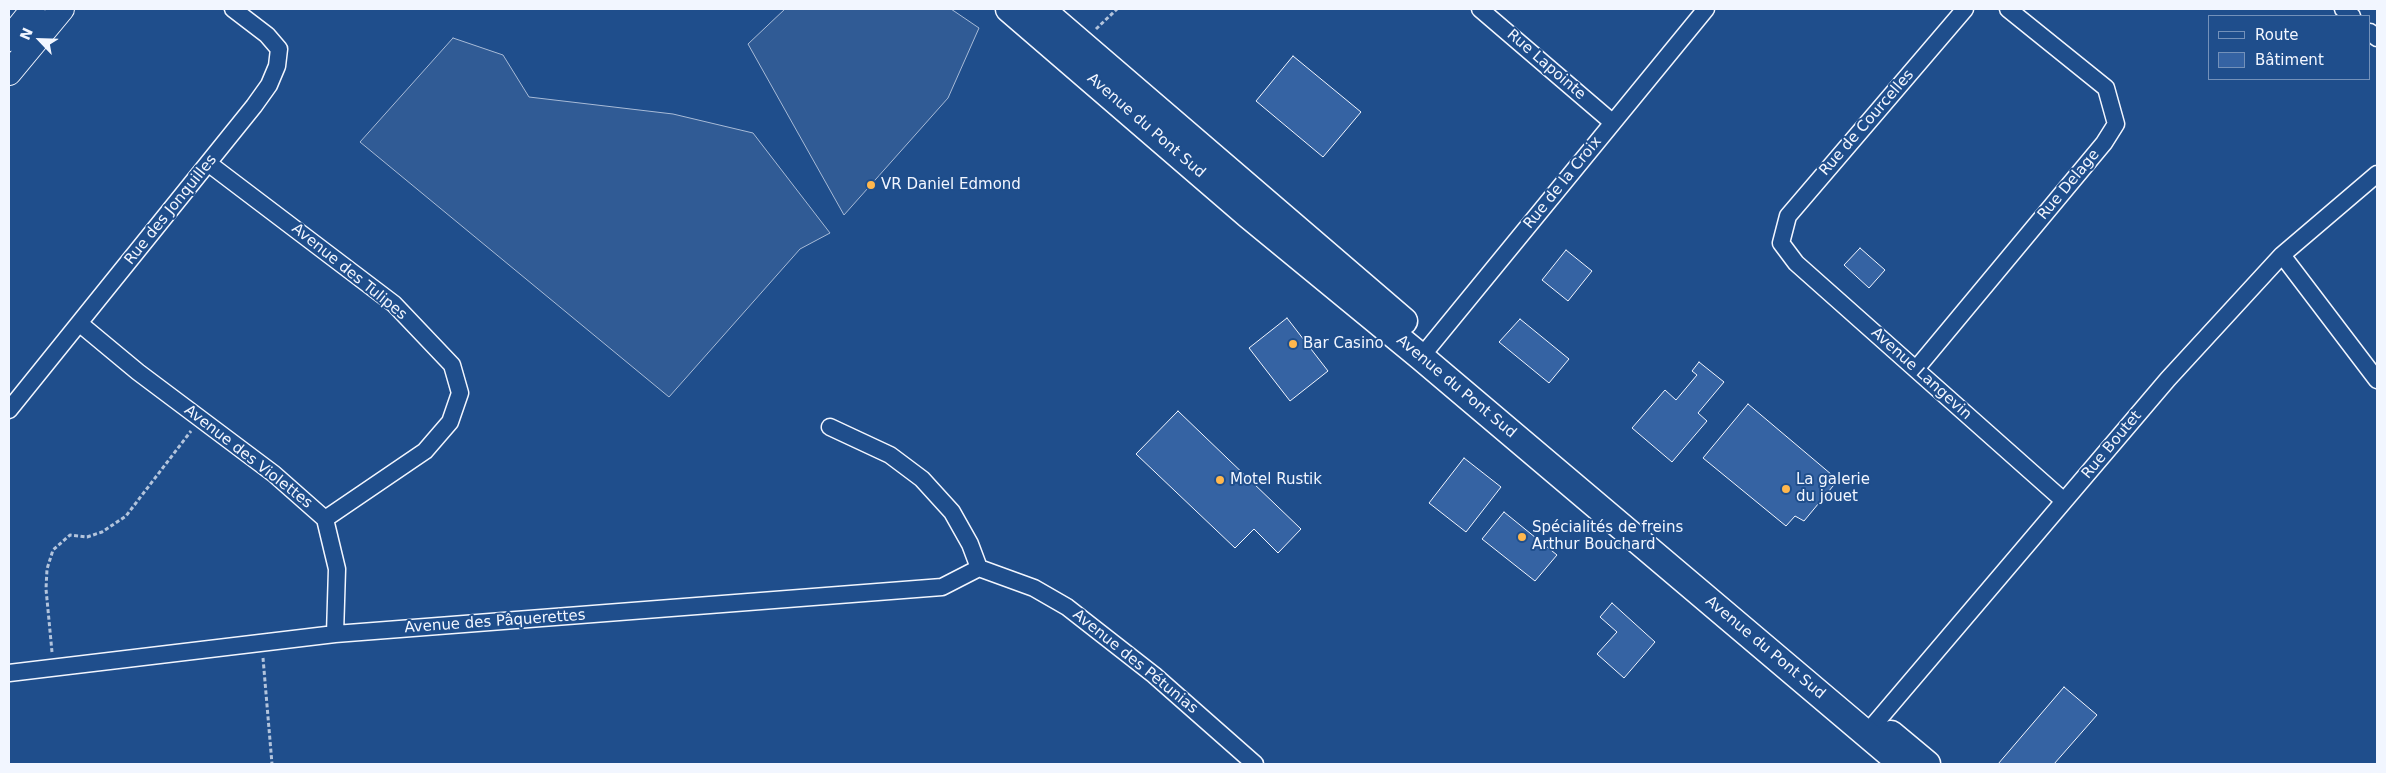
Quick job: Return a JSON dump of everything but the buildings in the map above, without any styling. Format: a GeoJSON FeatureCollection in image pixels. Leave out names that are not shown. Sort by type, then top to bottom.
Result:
{"type":"FeatureCollection","features":[{"type":"Feature","properties":{"kind":"main road","name":"Avenue du Pont Sud"},"geometry":{"type":"LineString","coordinates":[[1009,9],[1247,214],[1427,351]]}},
{"type":"Feature","properties":{"kind":"main road","name":"Avenue du Pont Sud"},"geometry":{"type":"LineString","coordinates":[[1041,9],[1427,351],[1871,728],[1927,764]]}},
{"type":"Feature","properties":{"kind":"main road","name":"Avenue du Pont Sud"},"geometry":{"type":"LineString","coordinates":[[1871,728],[1902,764]]}},
{"type":"Feature","properties":{"kind":"street"},"geometry":{"type":"LineString","coordinates":[[9,38],[33,9]]}},
{"type":"Feature","properties":{"kind":"street"},"geometry":{"type":"LineString","coordinates":[[9,73],[62,9]]}},
{"type":"Feature","properties":{"kind":"street","name":"Rue des Jonquilles"},"geometry":{"type":"LineString","coordinates":[[9,410],[269,85],[277,66],[279,49],[266,35],[233,9]]}},
{"type":"Feature","properties":{"kind":"street","name":"Rue Lapointe"},"geometry":{"type":"LineString","coordinates":[[1480,9],[1612,122]]}},
{"type":"Feature","properties":{"kind":"street","name":"Rue de la Croix"},"geometry":{"type":"LineString","coordinates":[[1427,351],[1706,9]]}},
{"type":"Feature","properties":{"kind":"street","name":"Rue de Courcelles"},"geometry":{"type":"LineString","coordinates":[[1781,243],[1788,216],[1965,9]]}},
{"type":"Feature","properties":{"kind":"street","name":"Rue Delage"},"geometry":{"type":"LineString","coordinates":[[1916,369],[2104,143],[2116,124],[2106,88],[2008,9]]}},
{"type":"Feature","properties":{"kind":"street","name":"Avenue des Tulipes"},"geometry":{"type":"LineString","coordinates":[[208,163],[394,304],[452,365],[460,393],[450,422],[424,451],[325,519]]}},
{"type":"Feature","properties":{"kind":"street","name":"Rue Boutet"},"geometry":{"type":"LineString","coordinates":[[1871,728],[2168,379],[2282,255],[2377,174]]}},
{"type":"Feature","properties":{"kind":"street","name":"Avenue Langevin"},"geometry":{"type":"LineString","coordinates":[[1781,243],[1796,263],[2064,501]]}},
{"type":"Feature","properties":{"kind":"street"},"geometry":{"type":"LineString","coordinates":[[2282,255],[2377,380]]}},
{"type":"Feature","properties":{"kind":"street","name":"Avenue des Violettes"},"geometry":{"type":"LineString","coordinates":[[79,323],[274,474],[325,519],[337,568],[335,634]]}},
{"type":"Feature","properties":{"kind":"street"},"geometry":{"type":"LineString","coordinates":[[830,427],[890,455],[922,479],[952,512],[970,544],[979,568]]}},
{"type":"Feature","properties":{"kind":"street","name":"Avenue des Pâquerettes"},"geometry":{"type":"LineString","coordinates":[[9,673],[335,634],[942,587],[979,568]]}},
{"type":"Feature","properties":{"kind":"street","name":"Avenue des Pétunias"},"geometry":{"type":"LineString","coordinates":[[979,568],[1034,588],[1067,607],[1154,675],[1255,764]]}},
{"type":"Feature","properties":{"kind":"path"},"geometry":{"type":"LineString","coordinates":[[1090,35],[1107,16],[1117,9]]}},
{"type":"Feature","properties":{"kind":"path"},"geometry":{"type":"LineString","coordinates":[[54,668],[46,589],[47,569],[53,550],[70,535],[87,537],[102,532],[126,516],[200,418]]}},
{"type":"Feature","properties":{"kind":"path"},"geometry":{"type":"LineString","coordinates":[[261,644],[272,764]]}},
{"type":"Feature","properties":{"kind":"shaded area"},"geometry":{"type":"Polygon","coordinates":[[[785,9],[951,9],[979,28],[948,98],[844,215],[748,44],[785,9]]]}},
{"type":"Feature","properties":{"kind":"shaded area"},"geometry":{"type":"Polygon","coordinates":[[[453,38],[503,55],[529,97],[673,114],[753,133],[830,233],[800,249],[669,397],[360,142],[453,38]]]}},
{"type":"Feature","properties":{"kind":"place","name":"VR Daniel Edmond"},"geometry":{"type":"Point","coordinates":[871,185]}},
{"type":"Feature","properties":{"kind":"place","name":"Bar Casino"},"geometry":{"type":"Point","coordinates":[1293,344]}},
{"type":"Feature","properties":{"kind":"place","name":"Motel Rustik"},"geometry":{"type":"Point","coordinates":[1220,480]}},
{"type":"Feature","properties":{"kind":"place","name":"La galerie du jouet"},"geometry":{"type":"Point","coordinates":[1786,489]}},
{"type":"Feature","properties":{"kind":"place","name":"Spécialités de freins Arthur Bouchard"},"geometry":{"type":"Point","coordinates":[1522,537]}}]}
